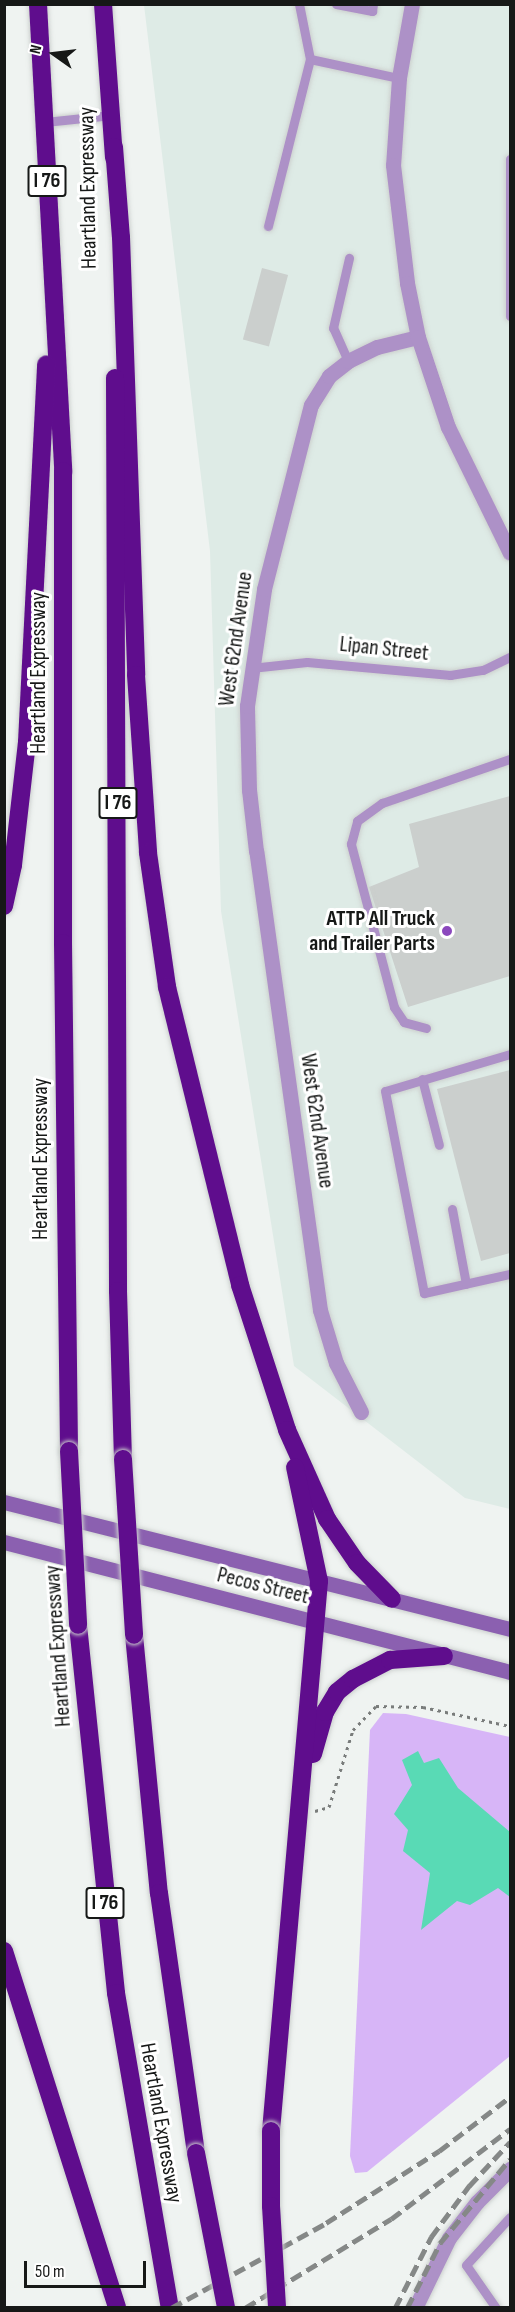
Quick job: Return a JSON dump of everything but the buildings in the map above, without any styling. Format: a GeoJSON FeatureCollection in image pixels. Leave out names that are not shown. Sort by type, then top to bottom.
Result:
{"type":"FeatureCollection","features":[{"type":"Feature","properties":{"kind":"highway","name":"Heartland Expressway"},"geometry":{"type":"LineString","coordinates":[[38,4],[63,471],[63,943],[69,1451],[78,1625],[116,1993],[170,2307]]}},
{"type":"Feature","properties":{"kind":"highway","name":"Heartland Expressway"},"geometry":{"type":"LineString","coordinates":[[103,4],[114,147],[118,1279],[123,1459],[134,1635],[159,1893],[196,2153],[225,2307]]}},
{"type":"Feature","properties":{"kind":"highway"},"geometry":{"type":"LineString","coordinates":[[114,147],[121,237],[136,675],[154,905],[167,987],[200,1129],[240,1285],[287,1430],[319,1581],[272,2131],[271,2206],[278,2307]]}},
{"type":"Feature","properties":{"kind":"highway"},"geometry":{"type":"LineString","coordinates":[[4,906],[13,865],[28,730],[45,422],[49,239]]}},
{"type":"Feature","properties":{"kind":"highway"},"geometry":{"type":"LineString","coordinates":[[287,1430],[327,1520],[357,1563],[392,1599]]}},
{"type":"Feature","properties":{"kind":"highway"},"geometry":{"type":"LineString","coordinates":[[300,1809],[325,1712],[337,1692],[379,1664],[444,1656]]}},
{"type":"Feature","properties":{"kind":"highway"},"geometry":{"type":"LineString","coordinates":[[4,1951],[117,2307]]}},
{"type":"Feature","properties":{"kind":"main road","name":"Pecos Street"},"geometry":{"type":"LineString","coordinates":[[4,1502],[510,1629]]}},
{"type":"Feature","properties":{"kind":"main road","name":"Pecos Street"},"geometry":{"type":"LineString","coordinates":[[4,1542],[510,1672]]}},
{"type":"Feature","properties":{"kind":"street"},"geometry":{"type":"LineString","coordinates":[[412,4],[399,78],[393,165],[397,221],[418,337],[448,427],[510,553]]}},
{"type":"Feature","properties":{"kind":"street","name":"West 62nd Avenue"},"geometry":{"type":"LineString","coordinates":[[361,1412],[336,1363],[320,1310],[249,790],[250,668],[264,589],[306,417],[323,383],[348,361],[377,347],[418,337]]}},
{"type":"Feature","properties":{"kind":"street"},"geometry":{"type":"LineString","coordinates":[[415,2307],[449,2238],[477,2202],[510,2169]]}},
{"type":"Feature","properties":{"kind":"lane"},"geometry":{"type":"LineString","coordinates":[[268,226],[310,59],[299,4]]}},
{"type":"Feature","properties":{"kind":"lane"},"geometry":{"type":"LineString","coordinates":[[336,4],[372,11],[373,4]]}},
{"type":"Feature","properties":{"kind":"lane"},"geometry":{"type":"LineString","coordinates":[[310,59],[399,78]]}},
{"type":"Feature","properties":{"kind":"lane"},"geometry":{"type":"LineString","coordinates":[[45,122],[112,115]]}},
{"type":"Feature","properties":{"kind":"lane"},"geometry":{"type":"LineString","coordinates":[[510,159],[510,316]]}},
{"type":"Feature","properties":{"kind":"lane"},"geometry":{"type":"LineString","coordinates":[[348,361],[333,328],[350,258]]}},
{"type":"Feature","properties":{"kind":"lane","name":"Lipan Street"},"geometry":{"type":"LineString","coordinates":[[250,668],[307,662],[450,675],[483,670],[510,657]]}},
{"type":"Feature","properties":{"kind":"lane"},"geometry":{"type":"LineString","coordinates":[[426,1028],[404,1022],[394,1007],[351,844],[357,821],[382,803],[510,759]]}},
{"type":"Feature","properties":{"kind":"lane"},"geometry":{"type":"LineString","coordinates":[[510,1054],[386,1091],[424,1293],[510,1274]]}},
{"type":"Feature","properties":{"kind":"lane"},"geometry":{"type":"LineString","coordinates":[[422,1079],[440,1145]]}},
{"type":"Feature","properties":{"kind":"lane"},"geometry":{"type":"LineString","coordinates":[[452,1209],[466,1284]]}},
{"type":"Feature","properties":{"kind":"lane"},"geometry":{"type":"LineString","coordinates":[[496,2307],[466,2265],[510,2217]]}},
{"type":"Feature","properties":{"kind":"path"},"geometry":{"type":"LineString","coordinates":[[300,1809],[329,1807],[353,1730],[376,1706],[423,1707],[510,1726]]}},
{"type":"Feature","properties":{"kind":"shaded area"},"geometry":{"type":"Polygon","coordinates":[[[144,5],[510,5],[510,1509],[465,1498],[294,1366],[221,911],[210,551],[144,5]]]}},
{"type":"Feature","properties":{"kind":"shaded area"},"geometry":{"type":"Polygon","coordinates":[[[383,1713],[406,1714],[510,1737],[510,2056],[367,2172],[355,2173],[350,2156],[370,1730],[383,1713]]]}},
{"type":"Feature","properties":{"kind":"shaded area"},"geometry":{"type":"Polygon","coordinates":[[[418,1751],[424,1763],[439,1758],[458,1788],[510,1832],[510,1897],[498,1888],[470,1905],[457,1901],[421,1930],[430,1873],[403,1851],[408,1830],[394,1814],[412,1785],[402,1760],[418,1751]]]}},
{"type":"Feature","properties":{"kind":"railway"},"geometry":{"type":"LineString","coordinates":[[171,2308],[326,2223],[439,2151],[510,2097]]}},
{"type":"Feature","properties":{"kind":"railway"},"geometry":{"type":"LineString","coordinates":[[245,2308],[391,2219],[510,2129]]}},
{"type":"Feature","properties":{"kind":"railway"},"geometry":{"type":"LineString","coordinates":[[395,2308],[431,2237],[469,2186],[510,2142]]}},
{"type":"Feature","properties":{"kind":"railway"},"geometry":{"type":"LineString","coordinates":[[407,2308],[440,2243],[510,2159]]}},
{"type":"Feature","properties":{"kind":"place","name":"ATTP All Truck and Trailer Parts"},"geometry":{"type":"Point","coordinates":[447,931]}}]}
